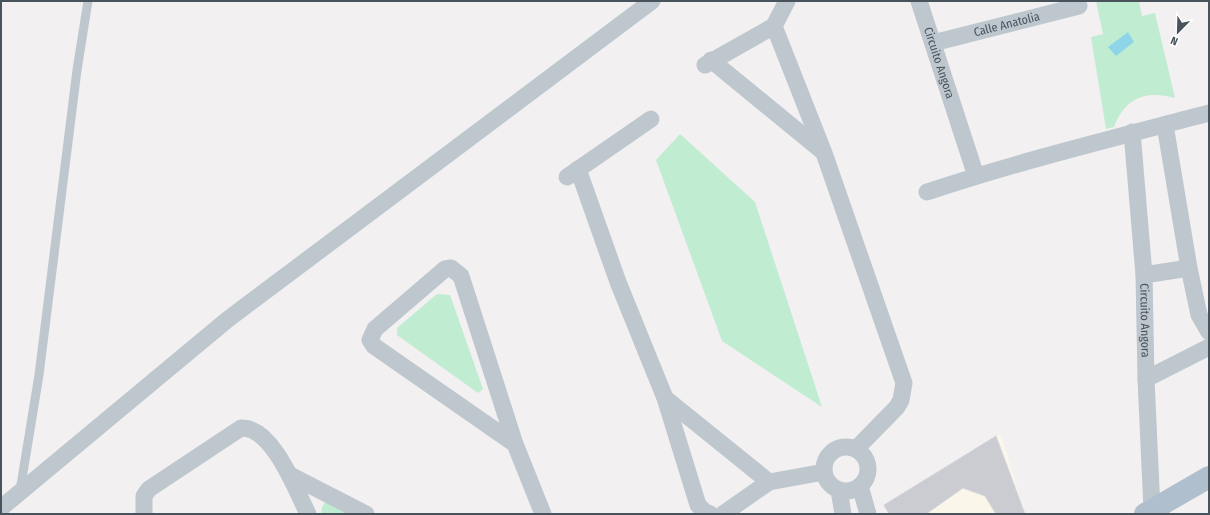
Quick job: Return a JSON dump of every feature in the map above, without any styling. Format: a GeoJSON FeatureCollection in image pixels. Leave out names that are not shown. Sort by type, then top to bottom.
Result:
{"type":"FeatureCollection","features":[{"type":"Feature","properties":{"kind":"main road"},"geometry":{"type":"LineString","coordinates":[[1148,512],[1209,477]]}},
{"type":"Feature","properties":{"kind":"street"},"geometry":{"type":"LineString","coordinates":[[1,508],[227,320],[652,1]]}},
{"type":"Feature","properties":{"kind":"street"},"geometry":{"type":"LineString","coordinates":[[786,1],[774,26],[708,62],[824,153]]}},
{"type":"Feature","properties":{"kind":"street","name":"Circuito Angora"},"geometry":{"type":"LineString","coordinates":[[919,1],[976,176]]}},
{"type":"Feature","properties":{"kind":"street","name":"Calle Anatolia"},"geometry":{"type":"LineString","coordinates":[[933,42],[1079,6]]}},
{"type":"Feature","properties":{"kind":"street"},"geometry":{"type":"LineString","coordinates":[[774,26],[824,153],[904,383],[904,392],[897,407],[856,449]]}},
{"type":"Feature","properties":{"kind":"street"},"geometry":{"type":"LineString","coordinates":[[927,192],[976,176],[1132,132],[1209,113]]}},
{"type":"Feature","properties":{"kind":"street"},"geometry":{"type":"LineString","coordinates":[[651,119],[573,173],[665,398],[698,505],[710,514]]}},
{"type":"Feature","properties":{"kind":"street"},"geometry":{"type":"LineString","coordinates":[[1164,124],[1189,268],[1199,315],[1209,332]]}},
{"type":"Feature","properties":{"kind":"street","name":"Circuito Angora"},"geometry":{"type":"LineString","coordinates":[[1132,132],[1144,275],[1148,512]]}},
{"type":"Feature","properties":{"kind":"street"},"geometry":{"type":"LineString","coordinates":[[515,444],[374,346],[370,340],[375,329],[445,269],[451,268],[461,276],[515,444],[543,514]]}},
{"type":"Feature","properties":{"kind":"street"},"geometry":{"type":"LineString","coordinates":[[1144,275],[1189,268]]}},
{"type":"Feature","properties":{"kind":"street"},"geometry":{"type":"LineString","coordinates":[[1146,379],[1209,347]]}},
{"type":"Feature","properties":{"kind":"street"},"geometry":{"type":"LineString","coordinates":[[665,398],[769,482]]}},
{"type":"Feature","properties":{"kind":"street"},"geometry":{"type":"LineString","coordinates":[[144,514],[144,496],[149,489],[241,428],[248,427],[259,433],[268,442],[290,475],[308,514]]}},
{"type":"Feature","properties":{"kind":"street"},"geometry":{"type":"LineString","coordinates":[[850,447],[856,449],[862,454],[868,467],[867,474],[860,486],[846,491],[839,490],[829,484],[824,472],[826,458],[836,449],[850,447]]}},
{"type":"Feature","properties":{"kind":"street"},"geometry":{"type":"LineString","coordinates":[[723,514],[769,482],[824,472]]}},
{"type":"Feature","properties":{"kind":"street"},"geometry":{"type":"LineString","coordinates":[[290,475],[366,514]]}},
{"type":"Feature","properties":{"kind":"street"},"geometry":{"type":"LineString","coordinates":[[860,486],[868,514]]}},
{"type":"Feature","properties":{"kind":"street"},"geometry":{"type":"LineString","coordinates":[[839,490],[843,514]]}},
{"type":"Feature","properties":{"kind":"lane"},"geometry":{"type":"LineString","coordinates":[[20,491],[39,375],[77,70],[88,1]]}},
{"type":"Feature","properties":{"kind":"shaded area"},"geometry":{"type":"Polygon","coordinates":[[[1001,434],[1025,514],[888,514],[884,505],[1001,434]]]}},
{"type":"Feature","properties":{"kind":"green space"},"geometry":{"type":"Polygon","coordinates":[[[1096,1],[1139,1],[1142,16],[1155,13],[1175,98],[1154,95],[1137,99],[1124,109],[1114,127],[1106,129],[1091,37],[1103,34],[1096,1]]]}},
{"type":"Feature","properties":{"kind":"green space"},"geometry":{"type":"Polygon","coordinates":[[[680,134],[755,202],[822,407],[722,341],[656,160],[680,134]]]}},
{"type":"Feature","properties":{"kind":"green space"},"geometry":{"type":"Polygon","coordinates":[[[437,294],[450,295],[483,389],[478,393],[397,335],[397,328],[437,294]]]}},
{"type":"Feature","properties":{"kind":"green space"},"geometry":{"type":"Polygon","coordinates":[[[327,499],[354,514],[321,514],[322,507],[327,499]]]}},
{"type":"Feature","properties":{"kind":"water"},"geometry":{"type":"Polygon","coordinates":[[[1128,32],[1134,42],[1116,56],[1108,47],[1128,32]]]}},
{"type":"Feature","properties":{"kind":"building"},"geometry":{"type":"Polygon","coordinates":[[[996,436],[1025,514],[996,514],[985,496],[963,488],[926,514],[889,514],[884,505],[996,436]]]}}]}
